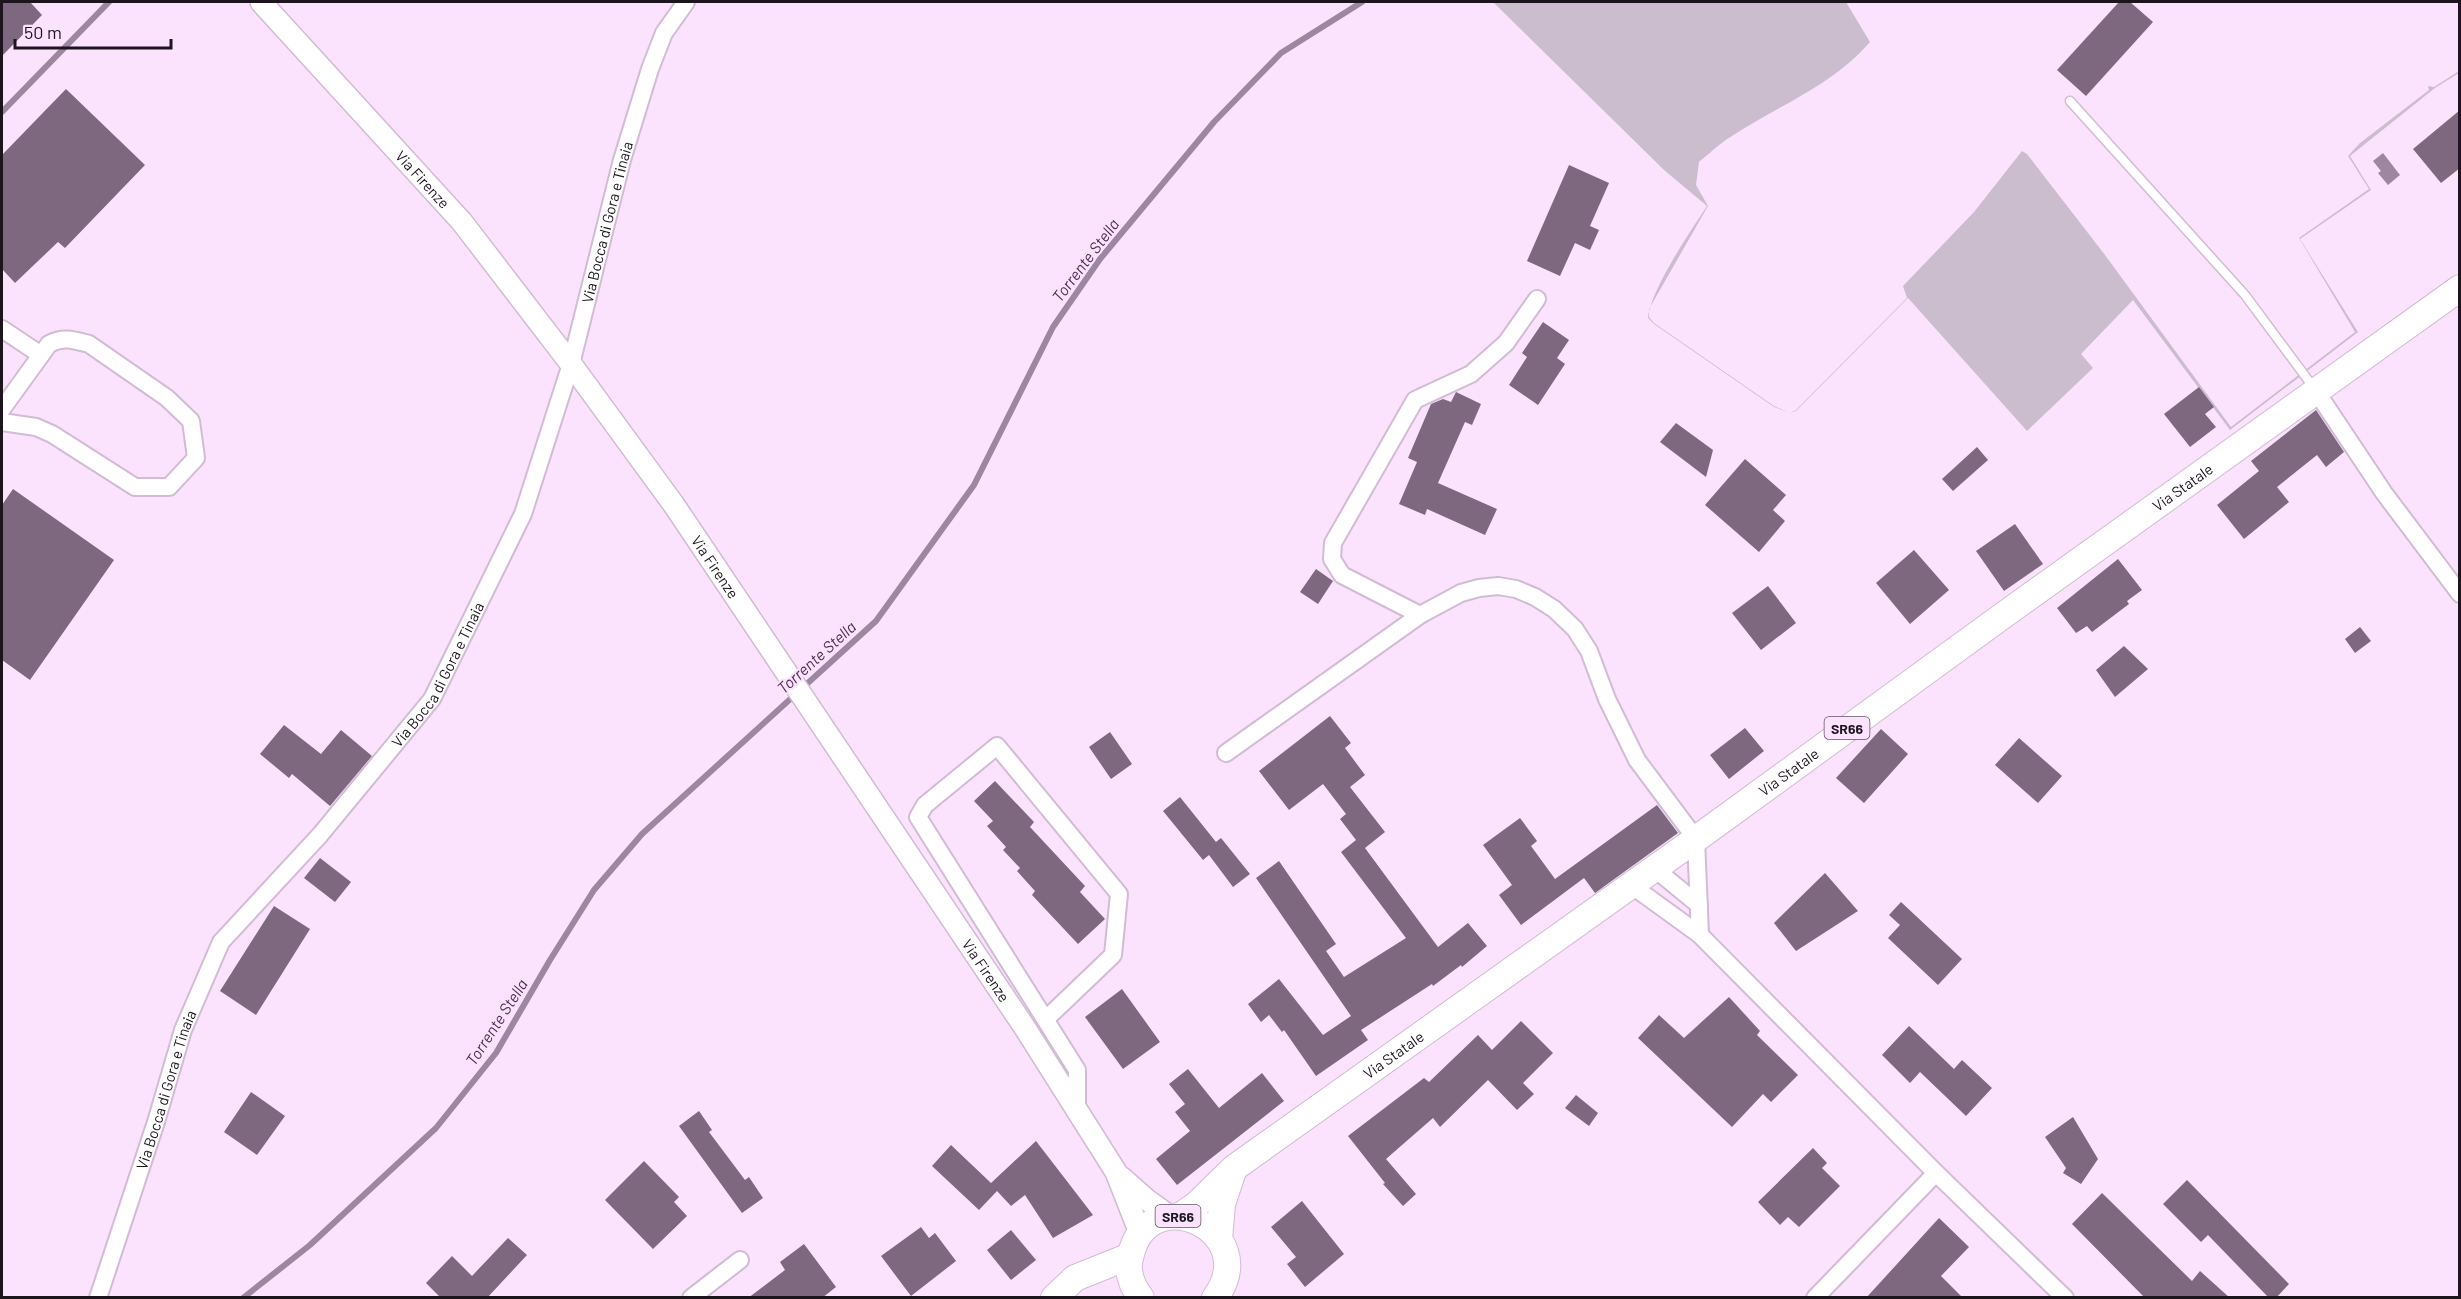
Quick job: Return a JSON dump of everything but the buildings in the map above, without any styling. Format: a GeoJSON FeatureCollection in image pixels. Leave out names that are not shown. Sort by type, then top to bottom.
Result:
{"type":"FeatureCollection","features":[{"type":"Feature","properties":{"kind":"main road","name":"Via Statale"},"geometry":{"type":"LineString","coordinates":[[1175,1216],[1196,1205],[1234,1168],[1655,869],[2460,288]]}},
{"type":"Feature","properties":{"kind":"main road","name":"SR66"},"geometry":{"type":"LineString","coordinates":[[1219,1239],[1222,1204],[1234,1168]]}},
{"type":"Feature","properties":{"kind":"main road","name":"SR66"},"geometry":{"type":"LineString","coordinates":[[1056,1298],[1102,1284],[1137,1291],[1129,1266],[1130,1256],[1140,1233],[1158,1221],[1175,1216],[1195,1219],[1209,1227],[1219,1239],[1225,1251],[1227,1264],[1219,1295]]}},
{"type":"Feature","properties":{"kind":"main road","name":"SR66"},"geometry":{"type":"LineString","coordinates":[[1056,1298],[1075,1278],[1130,1256]]}},
{"type":"Feature","properties":{"kind":"street","name":"Via Firenze"},"geometry":{"type":"LineString","coordinates":[[261,2],[462,222],[572,364],[674,506],[772,649],[1024,1028],[1116,1172]]}},
{"type":"Feature","properties":{"kind":"street","name":"Via Bocca di Gora e Tinaia"},"geometry":{"type":"LineString","coordinates":[[99,1298],[183,1030],[221,942],[320,835],[432,699],[523,514],[572,364],[622,160],[650,69],[664,33],[686,2]]}},
{"type":"Feature","properties":{"kind":"street"},"geometry":{"type":"LineString","coordinates":[[1420,615],[1342,575],[1332,558],[1333,543],[1415,400],[1471,374],[1506,343],[1537,298]]}},
{"type":"Feature","properties":{"kind":"street"},"geometry":{"type":"LineString","coordinates":[[2,328],[41,355]]}},
{"type":"Feature","properties":{"kind":"street"},"geometry":{"type":"LineString","coordinates":[[2,409],[49,344],[59,339],[89,344],[167,398],[191,421],[196,458],[169,487],[135,487],[52,434],[36,427],[2,422]]}},
{"type":"Feature","properties":{"kind":"street"},"geometry":{"type":"LineString","coordinates":[[2316,391],[2384,493],[2460,594]]}},
{"type":"Feature","properties":{"kind":"street"},"geometry":{"type":"LineString","coordinates":[[1226,753],[1420,615],[1461,593],[1479,588],[1498,586],[1516,589],[1554,609],[1575,629],[1589,651],[1607,699],[1637,760],[1696,839],[1700,935]]}},
{"type":"Feature","properties":{"kind":"street"},"geometry":{"type":"LineString","coordinates":[[1046,1019],[1113,955],[1119,894],[997,746],[925,806],[918,817],[1077,1070],[1077,1112]]}},
{"type":"Feature","properties":{"kind":"street"},"geometry":{"type":"LineString","coordinates":[[1655,869],[1699,905]]}},
{"type":"Feature","properties":{"kind":"street"},"geometry":{"type":"LineString","coordinates":[[1631,885],[1700,935],[1936,1173],[2065,1298]]}},
{"type":"Feature","properties":{"kind":"street"},"geometry":{"type":"LineString","coordinates":[[1116,1172],[1146,1200],[1175,1216]]}},
{"type":"Feature","properties":{"kind":"street"},"geometry":{"type":"LineString","coordinates":[[1116,1172],[1140,1233]]}},
{"type":"Feature","properties":{"kind":"street"},"geometry":{"type":"LineString","coordinates":[[1815,1298],[1936,1173]]}},
{"type":"Feature","properties":{"kind":"street"},"geometry":{"type":"LineString","coordinates":[[691,1298],[740,1260]]}},
{"type":"Feature","properties":{"kind":"lane"},"geometry":{"type":"LineString","coordinates":[[2070,101],[2245,295],[2316,391]]}},
{"type":"Feature","properties":{"kind":"shaded area"},"geometry":{"type":"Polygon","coordinates":[[[1493,2],[1846,2],[1870,42],[1839,71],[1822,83],[1728,139],[1699,162],[1696,185],[1708,206],[1651,306],[1672,261],[1707,206],[1664,170],[1493,2]]]}},
{"type":"Feature","properties":{"kind":"shaded area"},"geometry":{"type":"Polygon","coordinates":[[[2459,71],[2350,156],[2371,190],[2300,239],[2358,332],[2230,430],[2133,300],[2081,354],[2093,368],[2027,431],[1908,298],[1796,411],[1790,413],[1796,410],[1907,298],[1903,286],[1974,212],[2022,151],[2027,154],[2105,255],[2231,427],[2355,332],[2299,238],[2369,189],[2348,156],[2360,143],[2429,90],[2428,86],[2434,87],[2459,71]]]}},
{"type":"Feature","properties":{"kind":"shaded area"},"geometry":{"type":"Polygon","coordinates":[[[2383,153],[2400,175],[2388,185],[2378,173],[2381,171],[2373,161],[2383,153]]]}},
{"type":"Feature","properties":{"kind":"shaded area"},"geometry":{"type":"Polygon","coordinates":[[[1649,314],[1654,323],[1774,406],[1790,413],[1774,407],[1654,324],[1648,318],[1649,314]]]}},
{"type":"Feature","properties":{"kind":"waterway"},"geometry":{"type":"LineString","coordinates":[[2,112],[109,2]]}},
{"type":"Feature","properties":{"kind":"waterway","name":"Torrente Stella"},"geometry":{"type":"LineString","coordinates":[[243,1298],[310,1245],[436,1128],[496,1053],[594,890],[642,834],[876,621],[974,485],[1053,327],[1100,259],[1214,122],[1281,53],[1362,2]]}}]}
